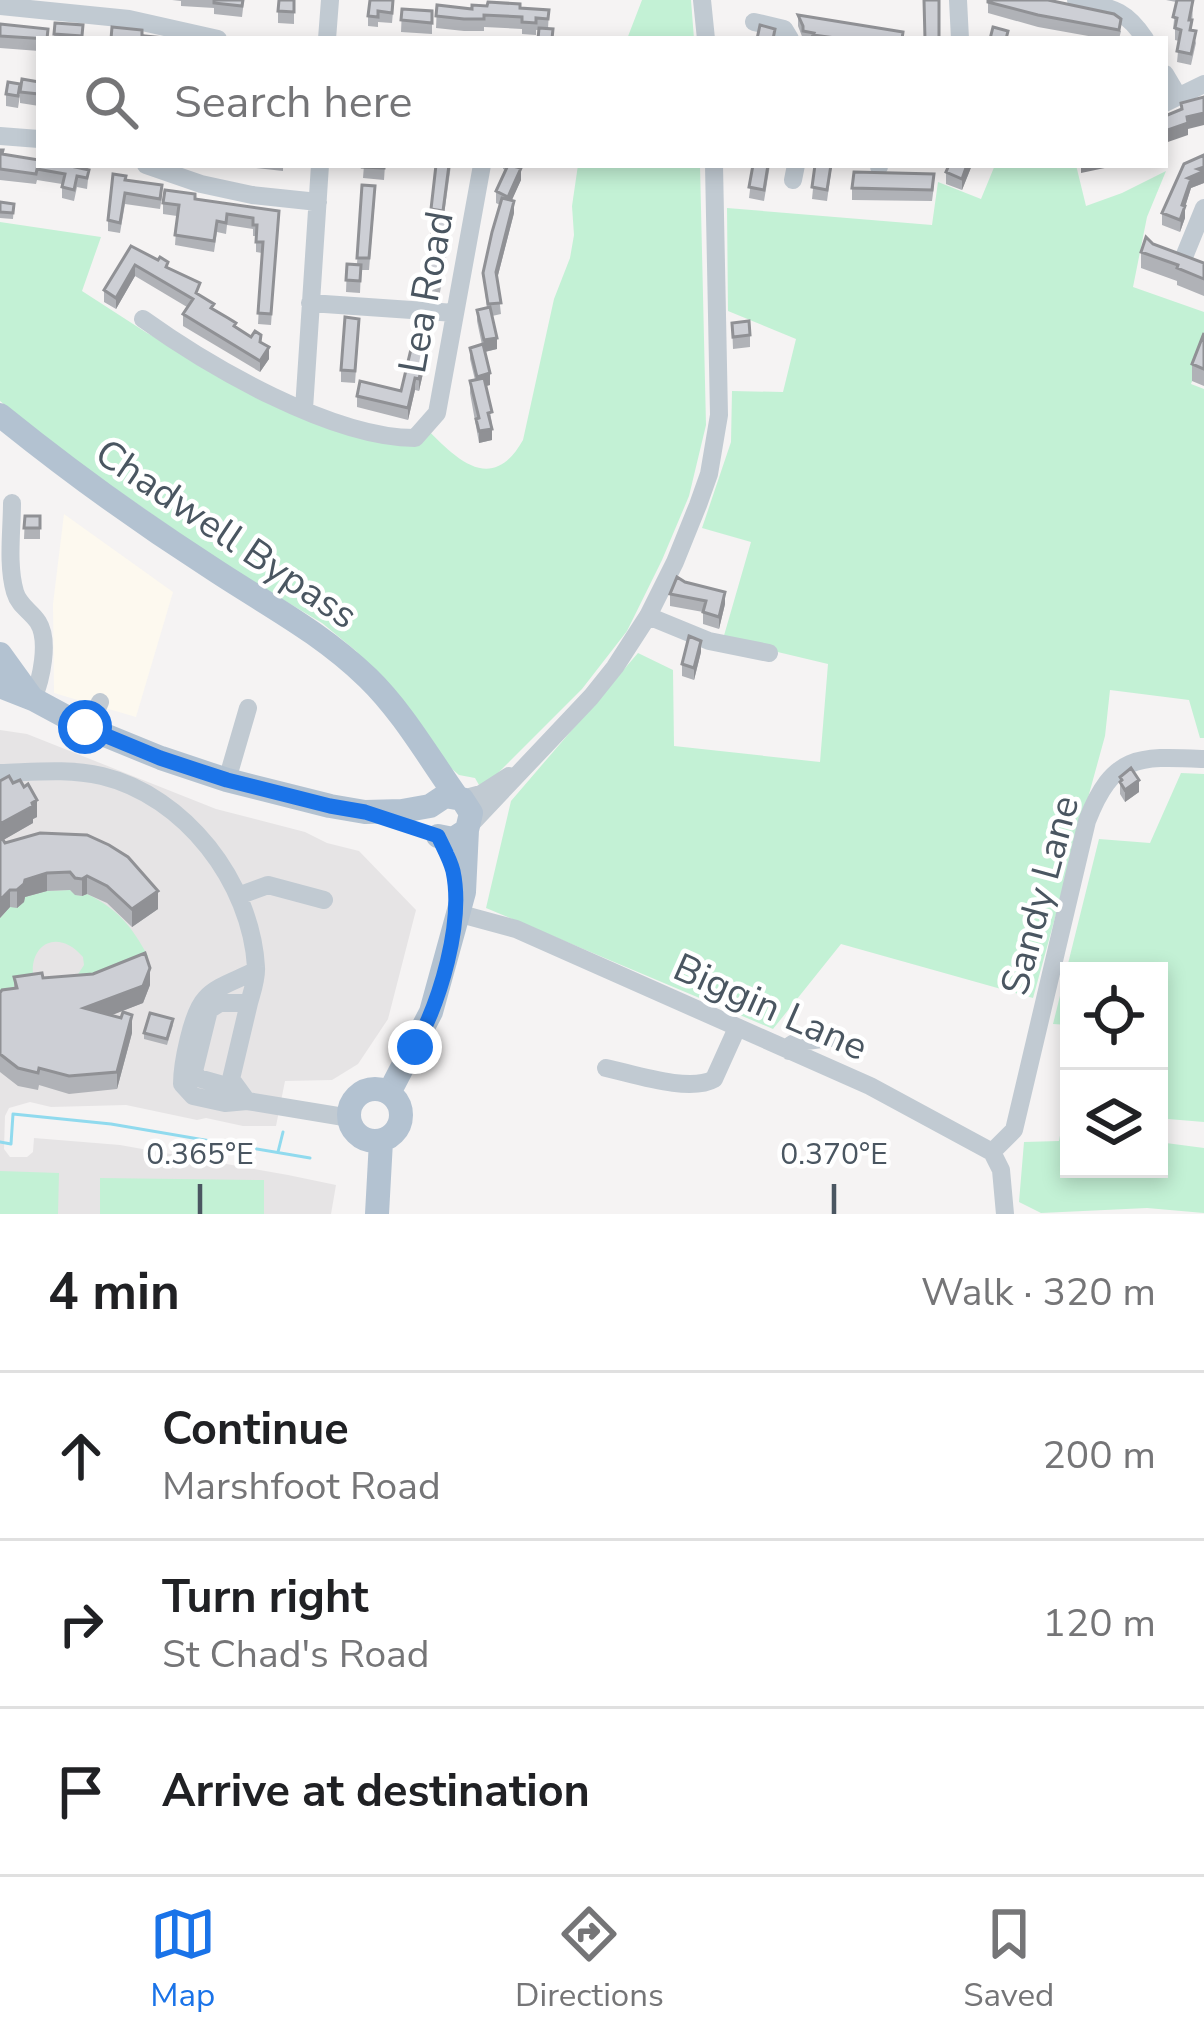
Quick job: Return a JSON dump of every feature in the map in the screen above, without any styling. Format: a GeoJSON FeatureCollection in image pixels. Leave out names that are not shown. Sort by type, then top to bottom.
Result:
{"type":"FeatureCollection","features":[{"type":"Feature","properties":{"kind":"main road","name":"Chadwell Bypass"},"geometry":{"type":"LineString","coordinates":[[0,415],[111,502],[315,632],[374,683],[403,721],[445,802]]}},
{"type":"Feature","properties":{"kind":"main road"},"geometry":{"type":"LineString","coordinates":[[0,654],[32,699]]}},
{"type":"Feature","properties":{"kind":"main road"},"geometry":{"type":"LineString","coordinates":[[0,654],[0,673]]}},
{"type":"Feature","properties":{"kind":"main road"},"geometry":{"type":"LineString","coordinates":[[0,686],[32,699],[94,712],[160,758],[227,780],[365,812],[453,839],[468,828]]}},
{"type":"Feature","properties":{"kind":"main road"},"geometry":{"type":"LineString","coordinates":[[365,812],[445,802],[471,813],[464,892],[431,1012],[388,1093]]}},
{"type":"Feature","properties":{"kind":"main road"},"geometry":{"type":"LineString","coordinates":[[445,802],[428,821],[454,874],[457,913]]}},
{"type":"Feature","properties":{"kind":"main road"},"geometry":{"type":"LineString","coordinates":[[381,1090],[399,1106],[400,1123],[381,1141],[361,1136],[350,1118],[353,1102],[364,1092],[381,1090]]}},
{"type":"Feature","properties":{"kind":"main road"},"geometry":{"type":"LineString","coordinates":[[377,1214],[381,1141]]}},
{"type":"Feature","properties":{"kind":"street"},"geometry":{"type":"LineString","coordinates":[[328,36],[330,0]]}},
{"type":"Feature","properties":{"kind":"street"},"geometry":{"type":"LineString","coordinates":[[702,0],[706,36]]}},
{"type":"Feature","properties":{"kind":"street"},"geometry":{"type":"LineString","coordinates":[[958,0],[959,36]]}},
{"type":"Feature","properties":{"kind":"street"},"geometry":{"type":"LineString","coordinates":[[1076,0],[1130,17],[1142,36]]}},
{"type":"Feature","properties":{"kind":"street"},"geometry":{"type":"LineString","coordinates":[[0,6],[129,19],[205,36]]}},
{"type":"Feature","properties":{"kind":"street"},"geometry":{"type":"LineString","coordinates":[[754,22],[784,29],[788,36]]}},
{"type":"Feature","properties":{"kind":"street"},"geometry":{"type":"LineString","coordinates":[[1171,99],[1204,84]]}},
{"type":"Feature","properties":{"kind":"street"},"geometry":{"type":"LineString","coordinates":[[0,136],[36,139]]}},
{"type":"Feature","properties":{"kind":"street"},"geometry":{"type":"LineString","coordinates":[[155,168],[252,195],[318,202]]}},
{"type":"Feature","properties":{"kind":"street"},"geometry":{"type":"LineString","coordinates":[[143,319],[249,384],[304,409],[320,168]]}},
{"type":"Feature","properties":{"kind":"street","name":"Lea Road"},"geometry":{"type":"LineString","coordinates":[[304,409],[394,438],[415,438],[437,413],[481,168]]}},
{"type":"Feature","properties":{"kind":"street"},"geometry":{"type":"LineString","coordinates":[[468,828],[615,667],[648,616],[698,505],[718,430],[714,168]]}},
{"type":"Feature","properties":{"kind":"street"},"geometry":{"type":"LineString","coordinates":[[1204,208],[1178,255],[1204,265]]}},
{"type":"Feature","properties":{"kind":"street"},"geometry":{"type":"LineString","coordinates":[[310,303],[455,313]]}},
{"type":"Feature","properties":{"kind":"street"},"geometry":{"type":"LineString","coordinates":[[12,503],[16,595],[37,620],[42,636],[38,688],[32,699]]}},
{"type":"Feature","properties":{"kind":"street"},"geometry":{"type":"LineString","coordinates":[[648,616],[709,641],[769,653]]}},
{"type":"Feature","properties":{"kind":"street"},"geometry":{"type":"LineString","coordinates":[[227,780],[248,708]]}},
{"type":"Feature","properties":{"kind":"street","name":"Sandy Lane"},"geometry":{"type":"LineString","coordinates":[[997,1161],[1014,1130],[1087,821],[1098,793],[1116,771],[1138,759],[1204,759]]}},
{"type":"Feature","properties":{"kind":"street"},"geometry":{"type":"LineString","coordinates":[[445,802],[482,794],[527,762]]}},
{"type":"Feature","properties":{"kind":"street"},"geometry":{"type":"LineString","coordinates":[[0,773],[61,770],[104,776],[148,794],[188,822],[238,896],[242,932],[256,970],[231,1079],[247,1101]]}},
{"type":"Feature","properties":{"kind":"street"},"geometry":{"type":"LineString","coordinates":[[238,896],[268,885],[324,900]]}},
{"type":"Feature","properties":{"kind":"street","name":"Biggin Lane"},"geometry":{"type":"LineString","coordinates":[[457,913],[516,929],[870,1085],[997,1161]]}},
{"type":"Feature","properties":{"kind":"street"},"geometry":{"type":"LineString","coordinates":[[256,970],[208,994],[200,1005],[182,1084],[193,1096],[225,1103],[247,1101],[350,1118]]}},
{"type":"Feature","properties":{"kind":"street"},"geometry":{"type":"LineString","coordinates":[[247,1101],[223,1085],[198,1078],[194,1070],[209,1010],[220,1003],[249,1003]]}},
{"type":"Feature","properties":{"kind":"street"},"geometry":{"type":"LineString","coordinates":[[606,1068],[694,1086],[709,1083],[737,1028]]}},
{"type":"Feature","properties":{"kind":"street"},"geometry":{"type":"LineString","coordinates":[[789,1051],[797,1042],[838,1037]]}},
{"type":"Feature","properties":{"kind":"street"},"geometry":{"type":"LineString","coordinates":[[997,1161],[1005,1214]]}},
{"type":"Feature","properties":{"kind":"shaded area"},"geometry":{"type":"Polygon","coordinates":[[[64,514],[173,592],[136,717],[54,693],[53,604],[64,514]]]}},
{"type":"Feature","properties":{"kind":"shaded area"},"geometry":{"type":"Polygon","coordinates":[[[0,730],[27,734],[216,809],[359,851],[416,910],[388,1019],[358,1064],[332,1080],[285,1081],[276,1126],[197,1120],[126,1105],[51,1107],[30,1102],[9,1108],[5,1116],[4,1149],[10,1157],[27,1157],[33,1152],[34,1138],[120,1145],[336,1185],[331,1214],[0,1214],[0,730]]]}},
{"type":"Feature","properties":{"kind":"green space"},"geometry":{"type":"Polygon","coordinates":[[[642,0],[691,0],[694,36],[628,36],[642,0]]]}},
{"type":"Feature","properties":{"kind":"green space"},"geometry":{"type":"Polygon","coordinates":[[[578,168],[700,168],[706,425],[689,496],[627,631],[582,689],[493,778],[479,785],[475,778],[459,775],[446,764],[356,651],[322,623],[222,563],[54,446],[0,401],[0,222],[101,237],[82,291],[217,370],[394,438],[425,427],[474,467],[499,466],[523,440],[554,299],[570,258],[578,168]]]}},
{"type":"Feature","properties":{"kind":"green space"},"geometry":{"type":"Polygon","coordinates":[[[994,168],[1077,168],[1086,206],[1166,171],[1147,217],[1133,287],[1204,312],[1204,350],[1191,384],[1204,389],[1204,738],[1200,738],[1189,700],[1110,690],[1105,736],[1033,998],[841,944],[773,1029],[486,908],[511,801],[638,653],[673,670],[674,746],[820,762],[828,664],[723,639],[751,542],[702,528],[731,442],[732,391],[783,392],[796,339],[728,311],[727,208],[932,225],[938,182],[981,199],[994,168]]]}},
{"type":"Feature","properties":{"kind":"green space"},"geometry":{"type":"Polygon","coordinates":[[[1181,773],[1204,774],[1204,1122],[1168,1119],[1168,962],[1068,962],[1099,839],[1150,843],[1181,773]]]}},
{"type":"Feature","properties":{"kind":"green space"},"geometry":{"type":"Polygon","coordinates":[[[70,890],[87,894],[116,913],[142,946],[146,962],[71,985],[84,965],[83,957],[64,943],[54,942],[39,949],[34,982],[0,990],[0,918],[25,897],[70,890]]]}},
{"type":"Feature","properties":{"kind":"green space"},"geometry":{"type":"Polygon","coordinates":[[[1060,996],[1060,1024],[1053,1024],[1060,996]]]}},
{"type":"Feature","properties":{"kind":"green space"},"geometry":{"type":"Polygon","coordinates":[[[1060,1136],[1060,1178],[1168,1178],[1168,1143],[1204,1148],[1204,1213],[1147,1208],[1041,1213],[1019,1202],[1024,1142],[1059,1141],[1060,1136]]]}},
{"type":"Feature","properties":{"kind":"green space"},"geometry":{"type":"Polygon","coordinates":[[[0,1171],[59,1173],[58,1214],[0,1214],[0,1171]]]}},
{"type":"Feature","properties":{"kind":"green space"},"geometry":{"type":"Polygon","coordinates":[[[100,1178],[264,1180],[264,1214],[100,1214],[100,1178]]]}},
{"type":"Feature","properties":{"kind":"building"},"geometry":{"type":"Polygon","coordinates":[[[214,0],[243,0],[242,6],[214,0]]]}},
{"type":"Feature","properties":{"kind":"building"},"geometry":{"type":"Polygon","coordinates":[[[279,0],[294,0],[294,12],[278,11],[279,0]]]}},
{"type":"Feature","properties":{"kind":"building"},"geometry":{"type":"Polygon","coordinates":[[[370,0],[393,0],[392,13],[378,11],[378,17],[368,16],[370,0]]]}},
{"type":"Feature","properties":{"kind":"building"},"geometry":{"type":"Polygon","coordinates":[[[924,0],[939,0],[939,36],[925,36],[924,0]]]}},
{"type":"Feature","properties":{"kind":"building"},"geometry":{"type":"Polygon","coordinates":[[[988,0],[1048,0],[1114,14],[1121,19],[1119,30],[1038,15],[988,0]]]}},
{"type":"Feature","properties":{"kind":"building"},"geometry":{"type":"Polygon","coordinates":[[[1177,0],[1193,0],[1189,20],[1190,30],[1196,31],[1191,54],[1177,51],[1181,30],[1175,28],[1177,18],[1173,17],[1177,0]]]}},
{"type":"Feature","properties":{"kind":"building"},"geometry":{"type":"Polygon","coordinates":[[[488,2],[549,10],[548,19],[536,18],[536,23],[522,22],[522,17],[436,16],[437,5],[472,9],[472,5],[487,6],[488,2]]]}},
{"type":"Feature","properties":{"kind":"building"},"geometry":{"type":"Polygon","coordinates":[[[402,9],[432,11],[432,23],[401,20],[402,9]]]}},
{"type":"Feature","properties":{"kind":"building"},"geometry":{"type":"Polygon","coordinates":[[[798,15],[903,32],[902,36],[820,36],[803,31],[798,15]]]}},
{"type":"Feature","properties":{"kind":"building"},"geometry":{"type":"Polygon","coordinates":[[[55,23],[83,25],[82,36],[54,34],[55,23]]]}},
{"type":"Feature","properties":{"kind":"building"},"geometry":{"type":"Polygon","coordinates":[[[0,24],[48,29],[47,36],[36,38],[0,36],[0,24]]]}},
{"type":"Feature","properties":{"kind":"building"},"geometry":{"type":"Polygon","coordinates":[[[760,25],[775,29],[774,36],[758,36],[760,25]]]}},
{"type":"Feature","properties":{"kind":"building"},"geometry":{"type":"Polygon","coordinates":[[[112,27],[142,30],[142,36],[111,36],[112,27]]]}},
{"type":"Feature","properties":{"kind":"building"},"geometry":{"type":"Polygon","coordinates":[[[993,27],[1008,31],[1007,36],[991,36],[993,27]]]}},
{"type":"Feature","properties":{"kind":"building"},"geometry":{"type":"Polygon","coordinates":[[[539,28],[553,29],[552,36],[538,36],[539,28]]]}},
{"type":"Feature","properties":{"kind":"building"},"geometry":{"type":"Polygon","coordinates":[[[22,79],[36,81],[36,94],[20,92],[22,79]]]}},
{"type":"Feature","properties":{"kind":"building"},"geometry":{"type":"Polygon","coordinates":[[[8,82],[20,84],[18,96],[6,94],[8,82]]]}},
{"type":"Feature","properties":{"kind":"building"},"geometry":{"type":"Polygon","coordinates":[[[1204,97],[1204,113],[1187,117],[1188,123],[1168,130],[1168,115],[1182,109],[1181,103],[1204,97]]]}},
{"type":"Feature","properties":{"kind":"building"},"geometry":{"type":"Polygon","coordinates":[[[0,150],[3,150],[2,154],[36,160],[36,168],[89,170],[87,178],[77,176],[74,190],[62,187],[65,174],[0,169],[0,150]]]}},
{"type":"Feature","properties":{"kind":"building"},"geometry":{"type":"Polygon","coordinates":[[[1204,155],[1204,167],[1198,169],[1204,171],[1188,178],[1180,220],[1162,213],[1184,164],[1204,155]]]}},
{"type":"Feature","properties":{"kind":"building"},"geometry":{"type":"Polygon","coordinates":[[[436,168],[449,168],[443,211],[431,209],[436,168]]]}},
{"type":"Feature","properties":{"kind":"building"},"geometry":{"type":"Polygon","coordinates":[[[507,168],[521,168],[508,197],[496,191],[507,168]]]}},
{"type":"Feature","properties":{"kind":"building"},"geometry":{"type":"Polygon","coordinates":[[[752,168],[768,168],[764,190],[749,187],[752,168]]]}},
{"type":"Feature","properties":{"kind":"building"},"geometry":{"type":"Polygon","coordinates":[[[815,168],[831,168],[827,190],[812,187],[815,168]]]}},
{"type":"Feature","properties":{"kind":"building"},"geometry":{"type":"Polygon","coordinates":[[[948,168],[966,168],[962,179],[946,172],[948,168]]]}},
{"type":"Feature","properties":{"kind":"building"},"geometry":{"type":"Polygon","coordinates":[[[854,172],[934,174],[932,190],[852,188],[854,172]]]}},
{"type":"Feature","properties":{"kind":"building"},"geometry":{"type":"Polygon","coordinates":[[[113,174],[162,185],[160,199],[125,193],[120,223],[108,220],[113,174]]]}},
{"type":"Feature","properties":{"kind":"building"},"geometry":{"type":"Polygon","coordinates":[[[362,185],[375,186],[369,258],[357,258],[362,185]]]}},
{"type":"Feature","properties":{"kind":"building"},"geometry":{"type":"Polygon","coordinates":[[[165,190],[279,211],[271,314],[258,313],[263,242],[256,242],[253,218],[227,214],[226,223],[217,221],[214,241],[175,235],[179,205],[163,203],[165,190]]]}},
{"type":"Feature","properties":{"kind":"building"},"geometry":{"type":"Polygon","coordinates":[[[502,198],[514,201],[496,272],[501,303],[488,304],[483,273],[502,198]]]}},
{"type":"Feature","properties":{"kind":"building"},"geometry":{"type":"Polygon","coordinates":[[[0,202],[14,204],[13,213],[0,212],[0,202]]]}},
{"type":"Feature","properties":{"kind":"building"},"geometry":{"type":"Polygon","coordinates":[[[435,214],[448,216],[442,246],[430,243],[435,214]]]}},
{"type":"Feature","properties":{"kind":"building"},"geometry":{"type":"Polygon","coordinates":[[[1146,237],[1204,263],[1204,279],[1141,252],[1146,237]]]}},
{"type":"Feature","properties":{"kind":"building"},"geometry":{"type":"Polygon","coordinates":[[[131,246],[160,257],[168,262],[166,267],[200,283],[196,293],[214,304],[211,308],[251,337],[255,331],[261,335],[260,342],[269,347],[260,361],[183,314],[193,299],[135,265],[116,298],[104,290],[131,246]]]}},
{"type":"Feature","properties":{"kind":"building"},"geometry":{"type":"Polygon","coordinates":[[[432,253],[445,255],[439,285],[427,283],[432,253]]]}},
{"type":"Feature","properties":{"kind":"building"},"geometry":{"type":"Polygon","coordinates":[[[347,264],[361,265],[360,281],[346,280],[347,264]]]}},
{"type":"Feature","properties":{"kind":"building"},"geometry":{"type":"Polygon","coordinates":[[[490,307],[497,338],[484,340],[477,310],[490,307]]]}},
{"type":"Feature","properties":{"kind":"building"},"geometry":{"type":"Polygon","coordinates":[[[345,317],[359,319],[355,371],[341,370],[345,317]]]}},
{"type":"Feature","properties":{"kind":"building"},"geometry":{"type":"Polygon","coordinates":[[[749,321],[750,335],[733,337],[732,323],[749,321]]]}},
{"type":"Feature","properties":{"kind":"building"},"geometry":{"type":"Polygon","coordinates":[[[417,324],[431,326],[408,408],[357,396],[360,381],[401,391],[417,324]]]}},
{"type":"Feature","properties":{"kind":"building"},"geometry":{"type":"Polygon","coordinates":[[[1204,333],[1204,369],[1192,364],[1204,333]]]}},
{"type":"Feature","properties":{"kind":"building"},"geometry":{"type":"Polygon","coordinates":[[[483,344],[490,373],[477,377],[470,348],[483,344]]]}},
{"type":"Feature","properties":{"kind":"building"},"geometry":{"type":"Polygon","coordinates":[[[484,378],[492,429],[479,431],[470,381],[484,378]]]}},
{"type":"Feature","properties":{"kind":"building"},"geometry":{"type":"Polygon","coordinates":[[[25,516],[40,516],[40,528],[24,528],[25,516]]]}},
{"type":"Feature","properties":{"kind":"building"},"geometry":{"type":"Polygon","coordinates":[[[677,577],[725,592],[719,617],[703,612],[706,601],[670,594],[677,577]]]}},
{"type":"Feature","properties":{"kind":"building"},"geometry":{"type":"Polygon","coordinates":[[[689,636],[701,641],[694,668],[682,664],[689,636]]]}},
{"type":"Feature","properties":{"kind":"building"},"geometry":{"type":"Polygon","coordinates":[[[1131,768],[1139,780],[1125,790],[1120,777],[1131,768]]]}},
{"type":"Feature","properties":{"kind":"building"},"geometry":{"type":"Polygon","coordinates":[[[9,776],[13,783],[28,784],[37,800],[0,824],[0,781],[9,776]]]}},
{"type":"Feature","properties":{"kind":"building"},"geometry":{"type":"Polygon","coordinates":[[[40,833],[87,835],[109,845],[128,857],[158,891],[132,909],[107,886],[87,876],[47,873],[25,880],[0,900],[0,835],[5,843],[40,833]]]}},
{"type":"Feature","properties":{"kind":"building"},"geometry":{"type":"Polygon","coordinates":[[[145,953],[150,968],[143,986],[84,1008],[121,1018],[123,1012],[132,1015],[117,1072],[69,1076],[39,1068],[38,1073],[18,1068],[0,1054],[0,993],[17,988],[14,977],[93,974],[145,953]]]}},
{"type":"Feature","properties":{"kind":"building"},"geometry":{"type":"Polygon","coordinates":[[[150,1013],[173,1019],[167,1039],[144,1033],[150,1013]]]}},
{"type":"Feature","properties":{"kind":"waterway"},"geometry":{"type":"LineString","coordinates":[[0,1142],[11,1144],[13,1114],[111,1124],[310,1158]]}},
{"type":"Feature","properties":{"kind":"waterway"},"geometry":{"type":"LineString","coordinates":[[278,1152],[283,1132]]}},
{"type":"Feature","properties":{"kind":"route"},"geometry":{"type":"LineString","coordinates":[[85,727],[227,780],[365,812],[438,836],[454,874],[457,913],[431,1012],[415,1047]]}}]}
